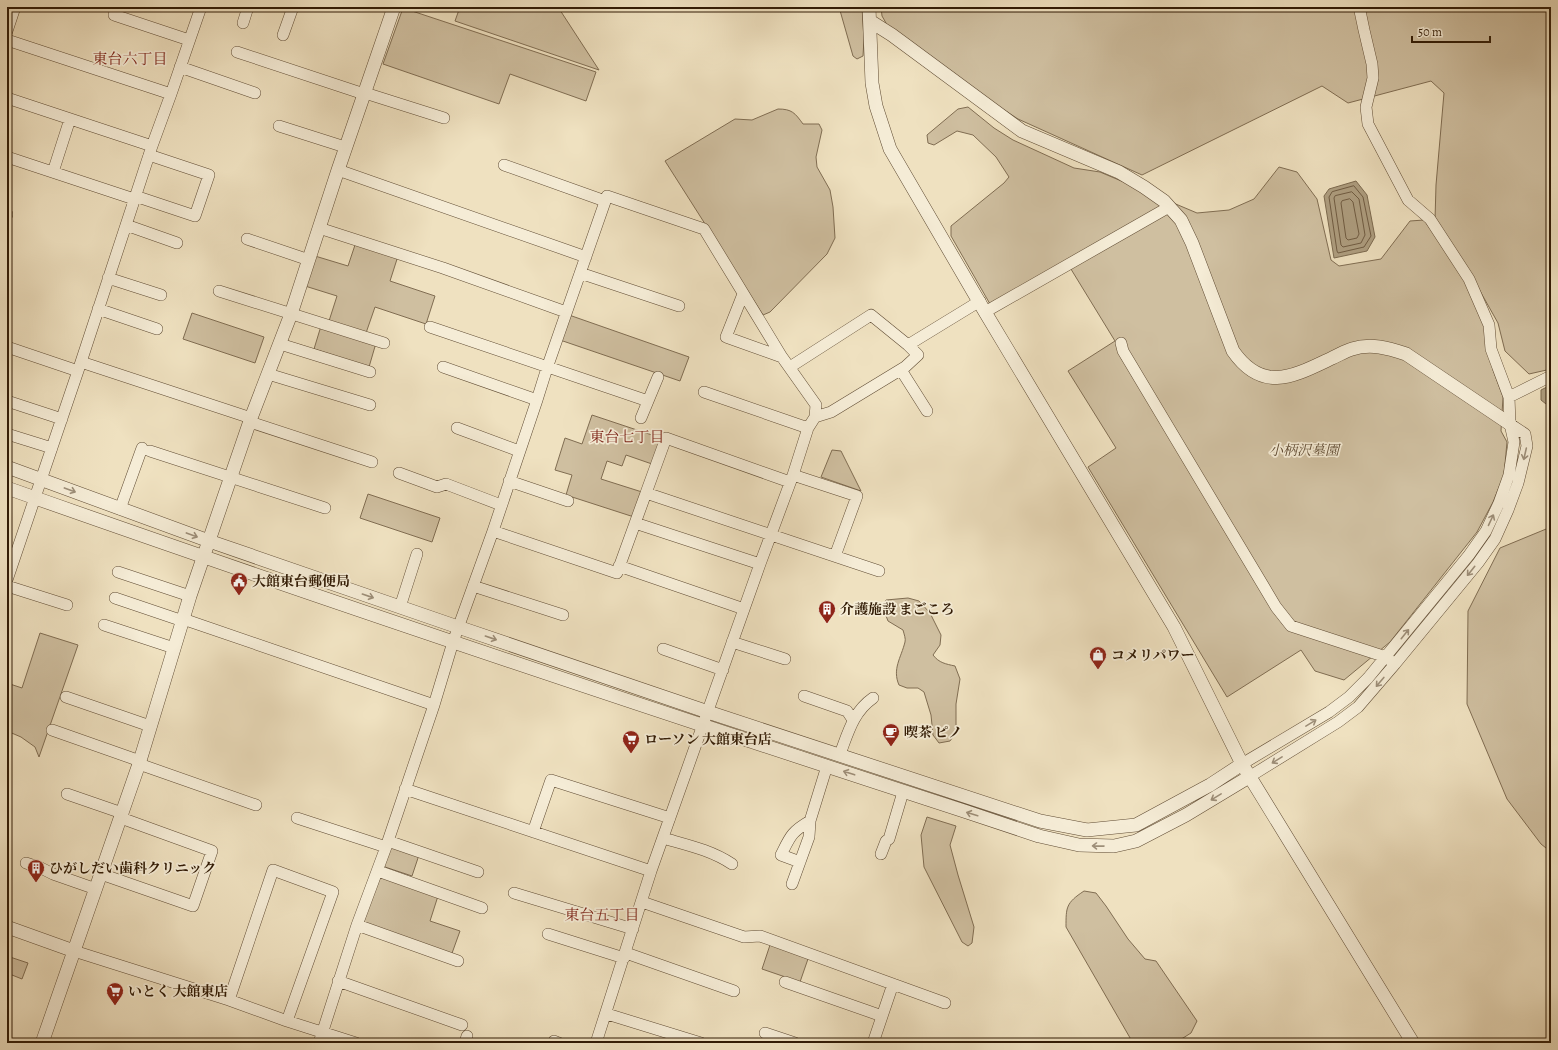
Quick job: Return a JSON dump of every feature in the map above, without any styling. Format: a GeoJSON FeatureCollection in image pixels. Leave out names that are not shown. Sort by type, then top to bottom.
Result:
{"type":"FeatureCollection","features":[{"type":"Feature","properties":{"kind":"street"},"geometry":{"type":"LineString","coordinates":[[7,31],[15,7]]}},
{"type":"Feature","properties":{"kind":"street"},"geometry":{"type":"LineString","coordinates":[[117,7],[114,15],[189,40]]}},
{"type":"Feature","properties":{"kind":"street"},"geometry":{"type":"LineString","coordinates":[[7,580],[80,366],[150,150],[201,7]]}},
{"type":"Feature","properties":{"kind":"street"},"geometry":{"type":"LineString","coordinates":[[243,23],[248,7]]}},
{"type":"Feature","properties":{"kind":"street"},"geometry":{"type":"LineString","coordinates":[[283,35],[293,7]]}},
{"type":"Feature","properties":{"kind":"street"},"geometry":{"type":"LineString","coordinates":[[42,1043],[139,762],[190,596],[250,420],[291,314],[345,148],[394,7]]}},
{"type":"Feature","properties":{"kind":"street"},"geometry":{"type":"LineString","coordinates":[[869,7],[872,83],[876,106],[890,149],[982,307],[1174,627],[1249,777],[1413,1043]]}},
{"type":"Feature","properties":{"kind":"street"},"geometry":{"type":"LineString","coordinates":[[7,488],[452,642],[1039,836],[1079,845],[1114,846],[1136,841],[1186,815],[1249,777],[1338,722],[1358,707],[1486,531],[1509,476],[1514,442],[1510,424],[1509,397],[1491,350],[1489,325],[1469,279],[1430,219],[1408,200],[1368,124],[1366,108],[1373,78],[1372,64],[1360,11]]}},
{"type":"Feature","properties":{"kind":"street"},"geometry":{"type":"LineString","coordinates":[[870,21],[892,35],[1022,131],[1119,172],[1164,201],[1181,220],[1192,243],[1233,351],[1241,364],[1255,374],[1274,378],[1291,376],[1351,349],[1370,346],[1388,348],[1406,354],[1510,424]]}},
{"type":"Feature","properties":{"kind":"street"},"geometry":{"type":"LineString","coordinates":[[7,40],[171,94]]}},
{"type":"Feature","properties":{"kind":"street"},"geometry":{"type":"LineString","coordinates":[[238,52],[444,118]]}},
{"type":"Feature","properties":{"kind":"street"},"geometry":{"type":"LineString","coordinates":[[180,67],[255,93]]}},
{"type":"Feature","properties":{"kind":"street"},"geometry":{"type":"LineString","coordinates":[[7,98],[70,119],[209,175],[195,216],[7,157]]}},
{"type":"Feature","properties":{"kind":"street"},"geometry":{"type":"LineString","coordinates":[[53,172],[70,119]]}},
{"type":"Feature","properties":{"kind":"street"},"geometry":{"type":"LineString","coordinates":[[279,126],[345,148]]}},
{"type":"Feature","properties":{"kind":"street"},"geometry":{"type":"LineString","coordinates":[[504,165],[605,201]]}},
{"type":"Feature","properties":{"kind":"street"},"geometry":{"type":"LineString","coordinates":[[338,170],[586,257]]}},
{"type":"Feature","properties":{"kind":"street"},"geometry":{"type":"LineString","coordinates":[[319,1043],[357,925],[378,871],[434,705],[452,642],[493,531],[537,400],[546,368],[586,257],[606,196],[704,229],[782,357],[816,405],[815,417],[808,428],[792,478],[651,871],[607,1014],[596,1043]]}},
{"type":"Feature","properties":{"kind":"street"},"geometry":{"type":"LineString","coordinates":[[908,345],[1170,207]]}},
{"type":"Feature","properties":{"kind":"street"},"geometry":{"type":"LineString","coordinates":[[126,225],[177,243]]}},
{"type":"Feature","properties":{"kind":"street"},"geometry":{"type":"LineString","coordinates":[[320,228],[443,268],[566,312]]}},
{"type":"Feature","properties":{"kind":"street"},"geometry":{"type":"LineString","coordinates":[[247,239],[309,260]]}},
{"type":"Feature","properties":{"kind":"street"},"geometry":{"type":"LineString","coordinates":[[580,273],[679,306]]}},
{"type":"Feature","properties":{"kind":"street"},"geometry":{"type":"LineString","coordinates":[[108,278],[161,295]]}},
{"type":"Feature","properties":{"kind":"street"},"geometry":{"type":"LineString","coordinates":[[219,291],[384,344]]}},
{"type":"Feature","properties":{"kind":"street"},"geometry":{"type":"LineString","coordinates":[[743,294],[726,337],[782,357]]}},
{"type":"Feature","properties":{"kind":"street"},"geometry":{"type":"LineString","coordinates":[[98,308],[157,329]]}},
{"type":"Feature","properties":{"kind":"street"},"geometry":{"type":"LineString","coordinates":[[790,367],[871,316],[908,345],[918,355],[901,370],[831,412],[815,417]]}},
{"type":"Feature","properties":{"kind":"street"},"geometry":{"type":"LineString","coordinates":[[430,327],[648,402]]}},
{"type":"Feature","properties":{"kind":"street"},"geometry":{"type":"LineString","coordinates":[[1121,342],[1123,351],[1276,606],[1291,626],[1391,661]]}},
{"type":"Feature","properties":{"kind":"street"},"geometry":{"type":"LineString","coordinates":[[280,344],[370,372]]}},
{"type":"Feature","properties":{"kind":"street"},"geometry":{"type":"LineString","coordinates":[[7,347],[80,366],[250,420],[372,462]]}},
{"type":"Feature","properties":{"kind":"street"},"geometry":{"type":"LineString","coordinates":[[443,367],[537,400]]}},
{"type":"Feature","properties":{"kind":"street"},"geometry":{"type":"LineString","coordinates":[[901,370],[927,411]]}},
{"type":"Feature","properties":{"kind":"street"},"geometry":{"type":"LineString","coordinates":[[268,374],[370,405]]}},
{"type":"Feature","properties":{"kind":"street"},"geometry":{"type":"LineString","coordinates":[[1509,397],[1551,376]]}},
{"type":"Feature","properties":{"kind":"street"},"geometry":{"type":"LineString","coordinates":[[641,418],[658,377]]}},
{"type":"Feature","properties":{"kind":"street"},"geometry":{"type":"LineString","coordinates":[[704,392],[808,428]]}},
{"type":"Feature","properties":{"kind":"street"},"geometry":{"type":"LineString","coordinates":[[7,401],[62,419]]}},
{"type":"Feature","properties":{"kind":"street"},"geometry":{"type":"LineString","coordinates":[[457,428],[519,451]]}},
{"type":"Feature","properties":{"kind":"street"},"geometry":{"type":"LineString","coordinates":[[7,434],[52,448]]}},
{"type":"Feature","properties":{"kind":"street"},"geometry":{"type":"LineString","coordinates":[[493,531],[617,572],[666,438],[792,478],[857,496],[835,556]]}},
{"type":"Feature","properties":{"kind":"street"},"geometry":{"type":"LineString","coordinates":[[120,509],[146,450],[325,508]]}},
{"type":"Feature","properties":{"kind":"street"},"geometry":{"type":"LineString","coordinates":[[7,467],[209,541],[708,712],[840,754],[1040,821],[1087,830],[1136,825],[1210,785],[1329,712],[1391,661]]}},
{"type":"Feature","properties":{"kind":"street"},"geometry":{"type":"LineString","coordinates":[[399,473],[437,487],[446,484],[501,505]]}},
{"type":"Feature","properties":{"kind":"street"},"geometry":{"type":"LineString","coordinates":[[509,481],[568,501]]}},
{"type":"Feature","properties":{"kind":"street"},"geometry":{"type":"LineString","coordinates":[[646,493],[879,571]]}},
{"type":"Feature","properties":{"kind":"street"},"geometry":{"type":"LineString","coordinates":[[635,523],[760,564]]}},
{"type":"Feature","properties":{"kind":"street"},"geometry":{"type":"LineString","coordinates":[[400,607],[417,554]]}},
{"type":"Feature","properties":{"kind":"street"},"geometry":{"type":"LineString","coordinates":[[619,566],[744,609]]}},
{"type":"Feature","properties":{"kind":"street"},"geometry":{"type":"LineString","coordinates":[[118,572],[190,596]]}},
{"type":"Feature","properties":{"kind":"street"},"geometry":{"type":"LineString","coordinates":[[7,586],[67,605]]}},
{"type":"Feature","properties":{"kind":"street"},"geometry":{"type":"LineString","coordinates":[[473,586],[563,615]]}},
{"type":"Feature","properties":{"kind":"street"},"geometry":{"type":"LineString","coordinates":[[115,598],[434,705]]}},
{"type":"Feature","properties":{"kind":"street"},"geometry":{"type":"LineString","coordinates":[[104,624],[174,648]]}},
{"type":"Feature","properties":{"kind":"street"},"geometry":{"type":"LineString","coordinates":[[732,642],[786,659]]}},
{"type":"Feature","properties":{"kind":"street"},"geometry":{"type":"LineString","coordinates":[[663,649],[723,670]]}},
{"type":"Feature","properties":{"kind":"street"},"geometry":{"type":"LineString","coordinates":[[804,696],[847,711],[853,720]]}},
{"type":"Feature","properties":{"kind":"street"},"geometry":{"type":"LineString","coordinates":[[66,697],[150,726]]}},
{"type":"Feature","properties":{"kind":"street"},"geometry":{"type":"LineString","coordinates":[[840,754],[853,720],[863,705],[873,698]]}},
{"type":"Feature","properties":{"kind":"street"},"geometry":{"type":"LineString","coordinates":[[52,730],[256,805]]}},
{"type":"Feature","properties":{"kind":"street"},"geometry":{"type":"LineString","coordinates":[[792,884],[809,837],[810,821],[827,766]]}},
{"type":"Feature","properties":{"kind":"street"},"geometry":{"type":"LineString","coordinates":[[533,832],[551,780],[670,818]]}},
{"type":"Feature","properties":{"kind":"street"},"geometry":{"type":"LineString","coordinates":[[405,789],[651,871]]}},
{"type":"Feature","properties":{"kind":"street"},"geometry":{"type":"LineString","coordinates":[[881,854],[886,841],[889,839],[903,792]]}},
{"type":"Feature","properties":{"kind":"street"},"geometry":{"type":"LineString","coordinates":[[67,794],[212,851],[193,906],[101,874]]}},
{"type":"Feature","properties":{"kind":"street"},"geometry":{"type":"LineString","coordinates":[[297,818],[478,872]]}},
{"type":"Feature","properties":{"kind":"street"},"geometry":{"type":"LineString","coordinates":[[800,862],[782,856],[790,837],[796,829],[810,821]]}},
{"type":"Feature","properties":{"kind":"street"},"geometry":{"type":"LineString","coordinates":[[663,838],[702,849],[720,856],[732,864]]}},
{"type":"Feature","properties":{"kind":"street"},"geometry":{"type":"LineString","coordinates":[[26,863],[96,889]]}},
{"type":"Feature","properties":{"kind":"street"},"geometry":{"type":"LineString","coordinates":[[229,1000],[273,870],[333,892],[287,1021]]}},
{"type":"Feature","properties":{"kind":"street"},"geometry":{"type":"LineString","coordinates":[[378,871],[482,908]]}},
{"type":"Feature","properties":{"kind":"street"},"geometry":{"type":"LineString","coordinates":[[514,893],[633,929]]}},
{"type":"Feature","properties":{"kind":"street"},"geometry":{"type":"LineString","coordinates":[[642,902],[744,937],[760,936],[945,1003]]}},
{"type":"Feature","properties":{"kind":"street"},"geometry":{"type":"LineString","coordinates":[[357,925],[458,961]]}},
{"type":"Feature","properties":{"kind":"street"},"geometry":{"type":"LineString","coordinates":[[7,928],[356,1043]]}},
{"type":"Feature","properties":{"kind":"street"},"geometry":{"type":"LineString","coordinates":[[548,934],[625,956],[734,991]]}},
{"type":"Feature","properties":{"kind":"street"},"geometry":{"type":"LineString","coordinates":[[338,981],[462,1025]]}},
{"type":"Feature","properties":{"kind":"street"},"geometry":{"type":"LineString","coordinates":[[785,982],[882,1016]]}},
{"type":"Feature","properties":{"kind":"street"},"geometry":{"type":"LineString","coordinates":[[876,1042],[882,1016],[893,984]]}},
{"type":"Feature","properties":{"kind":"street"},"geometry":{"type":"LineString","coordinates":[[607,1014],[701,1043]]}},
{"type":"Feature","properties":{"kind":"street"},"geometry":{"type":"LineString","coordinates":[[765,1033],[795,1043]]}},
{"type":"Feature","properties":{"kind":"green space"},"geometry":{"type":"Polygon","coordinates":[[[460,7],[558,7],[599,70],[455,21],[460,7]]]}},
{"type":"Feature","properties":{"kind":"green space"},"geometry":{"type":"Polygon","coordinates":[[[839,7],[862,7],[864,39],[863,56],[857,59],[853,56],[839,7]]]}},
{"type":"Feature","properties":{"kind":"green space"},"geometry":{"type":"Polygon","coordinates":[[[881,7],[1551,7],[1551,369],[1529,374],[1505,351],[1498,323],[1471,275],[1435,220],[1436,185],[1444,93],[1431,81],[1348,103],[1322,86],[1142,175],[1018,119],[960,81],[890,30],[882,16],[881,7]]]}},
{"type":"Feature","properties":{"kind":"green space"},"geometry":{"type":"Polygon","coordinates":[[[403,8],[596,72],[586,101],[510,74],[499,104],[383,64],[403,8]]]}},
{"type":"Feature","properties":{"kind":"green space","name":"小柄沢墓園"},"geometry":{"type":"Polygon","coordinates":[[[968,107],[994,128],[1013,140],[1074,168],[1100,172],[1197,213],[1229,210],[1254,199],[1279,167],[1297,172],[1317,199],[1331,260],[1339,266],[1381,259],[1410,221],[1424,220],[1460,271],[1491,319],[1493,370],[1503,397],[1501,431],[1507,442],[1504,475],[1493,502],[1477,532],[1390,642],[1344,680],[1315,671],[1301,650],[1227,697],[1088,467],[1116,448],[1068,371],[1115,341],[1066,261],[990,304],[951,236],[951,226],[1004,183],[1009,177],[996,157],[973,135],[957,131],[934,145],[928,143],[927,135],[958,109],[968,107]]]}},
{"type":"Feature","properties":{"kind":"green space"},"geometry":{"type":"Polygon","coordinates":[[[778,109],[793,112],[803,124],[819,124],[822,130],[816,157],[817,167],[830,190],[833,207],[835,238],[827,254],[770,312],[763,315],[665,161],[735,119],[752,120],[778,109]]]}},
{"type":"Feature","properties":{"kind":"green space"},"geometry":{"type":"Polygon","coordinates":[[[356,242],[398,256],[390,281],[435,296],[426,324],[375,307],[366,333],[329,321],[337,296],[305,286],[315,256],[348,266],[356,242]]]}},
{"type":"Feature","properties":{"kind":"green space"},"geometry":{"type":"Polygon","coordinates":[[[192,313],[264,337],[255,363],[183,339],[192,313]]]}},
{"type":"Feature","properties":{"kind":"green space"},"geometry":{"type":"Polygon","coordinates":[[[569,315],[689,357],[680,381],[560,340],[569,315]]]}},
{"type":"Feature","properties":{"kind":"green space"},"geometry":{"type":"Polygon","coordinates":[[[321,326],[376,343],[369,367],[314,349],[321,326]]]}},
{"type":"Feature","properties":{"kind":"green space"},"geometry":{"type":"Polygon","coordinates":[[[592,415],[661,438],[652,464],[626,455],[622,466],[607,461],[601,479],[642,492],[634,517],[566,495],[572,475],[555,470],[565,438],[582,444],[592,415]]]}},
{"type":"Feature","properties":{"kind":"green space"},"geometry":{"type":"Polygon","coordinates":[[[832,450],[841,451],[861,491],[821,477],[832,450]]]}},
{"type":"Feature","properties":{"kind":"green space"},"geometry":{"type":"Polygon","coordinates":[[[368,494],[440,518],[432,542],[360,518],[368,494]]]}},
{"type":"Feature","properties":{"kind":"green space"},"geometry":{"type":"Polygon","coordinates":[[[1551,527],[1551,852],[1541,844],[1507,799],[1467,704],[1468,611],[1500,548],[1551,527]]]}},
{"type":"Feature","properties":{"kind":"green space"},"geometry":{"type":"Polygon","coordinates":[[[908,598],[919,601],[930,613],[941,635],[940,645],[933,655],[935,658],[946,664],[955,666],[960,679],[956,704],[956,732],[950,741],[939,743],[933,735],[931,715],[924,692],[918,688],[907,688],[899,685],[897,679],[896,674],[905,638],[903,630],[888,621],[883,608],[886,600],[908,598]]]}},
{"type":"Feature","properties":{"kind":"green space"},"geometry":{"type":"Polygon","coordinates":[[[40,633],[78,645],[39,757],[35,747],[21,737],[7,731],[7,683],[22,688],[40,633]]]}},
{"type":"Feature","properties":{"kind":"green space"},"geometry":{"type":"Polygon","coordinates":[[[927,817],[956,826],[950,845],[974,927],[972,943],[968,946],[962,942],[924,867],[921,835],[927,817]]]}},
{"type":"Feature","properties":{"kind":"green space"},"geometry":{"type":"Polygon","coordinates":[[[391,845],[419,855],[412,876],[385,867],[384,864],[391,845]]]}},
{"type":"Feature","properties":{"kind":"green space"},"geometry":{"type":"Polygon","coordinates":[[[386,877],[438,896],[430,921],[460,931],[451,956],[365,924],[364,921],[377,879],[386,877]]]}},
{"type":"Feature","properties":{"kind":"green space"},"geometry":{"type":"Polygon","coordinates":[[[1084,891],[1096,893],[1128,939],[1145,959],[1156,961],[1197,1021],[1191,1033],[1175,1043],[1133,1043],[1066,927],[1066,915],[1070,902],[1084,891]]]}},
{"type":"Feature","properties":{"kind":"green space"},"geometry":{"type":"Polygon","coordinates":[[[771,942],[809,956],[800,982],[762,969],[771,942]]]}},
{"type":"Feature","properties":{"kind":"green space"},"geometry":{"type":"Polygon","coordinates":[[[7,956],[28,963],[22,979],[7,973],[7,956]]]}},
{"type":"Feature","properties":{"kind":"water"},"geometry":{"type":"Polygon","coordinates":[[[1356,181],[1367,195],[1375,237],[1367,251],[1334,258],[1324,196],[1329,189],[1356,181]]]}},
{"type":"Feature","properties":{"kind":"water"},"geometry":{"type":"Polygon","coordinates":[[[1551,385],[1551,408],[1541,400],[1541,390],[1551,385]]]}},
{"type":"Feature","properties":{"kind":"place","name":"大館東台郵便局"},"geometry":{"type":"Point","coordinates":[239,596]}},
{"type":"Feature","properties":{"kind":"place","name":"介護施設 まごころ"},"geometry":{"type":"Point","coordinates":[827,624]}},
{"type":"Feature","properties":{"kind":"place","name":"コメリパワー"},"geometry":{"type":"Point","coordinates":[1098,670]}},
{"type":"Feature","properties":{"kind":"place","name":"喫茶 ピノ"},"geometry":{"type":"Point","coordinates":[891,747]}},
{"type":"Feature","properties":{"kind":"place","name":"ローソン 大館東台店"},"geometry":{"type":"Point","coordinates":[631,754]}},
{"type":"Feature","properties":{"kind":"place","name":"ひがしだい歯科クリニック"},"geometry":{"type":"Point","coordinates":[36,883]}},
{"type":"Feature","properties":{"kind":"place","name":"いとく 大館東店"},"geometry":{"type":"Point","coordinates":[115,1006]}},
{"type":"Feature","properties":{"kind":"district","name":"東台六丁目"},"geometry":{"type":"Point","coordinates":[130,59]}},
{"type":"Feature","properties":{"kind":"district","name":"東台七丁目"},"geometry":{"type":"Point","coordinates":[627,437]}},
{"type":"Feature","properties":{"kind":"district","name":"東台五丁目"},"geometry":{"type":"Point","coordinates":[602,915]}}]}
